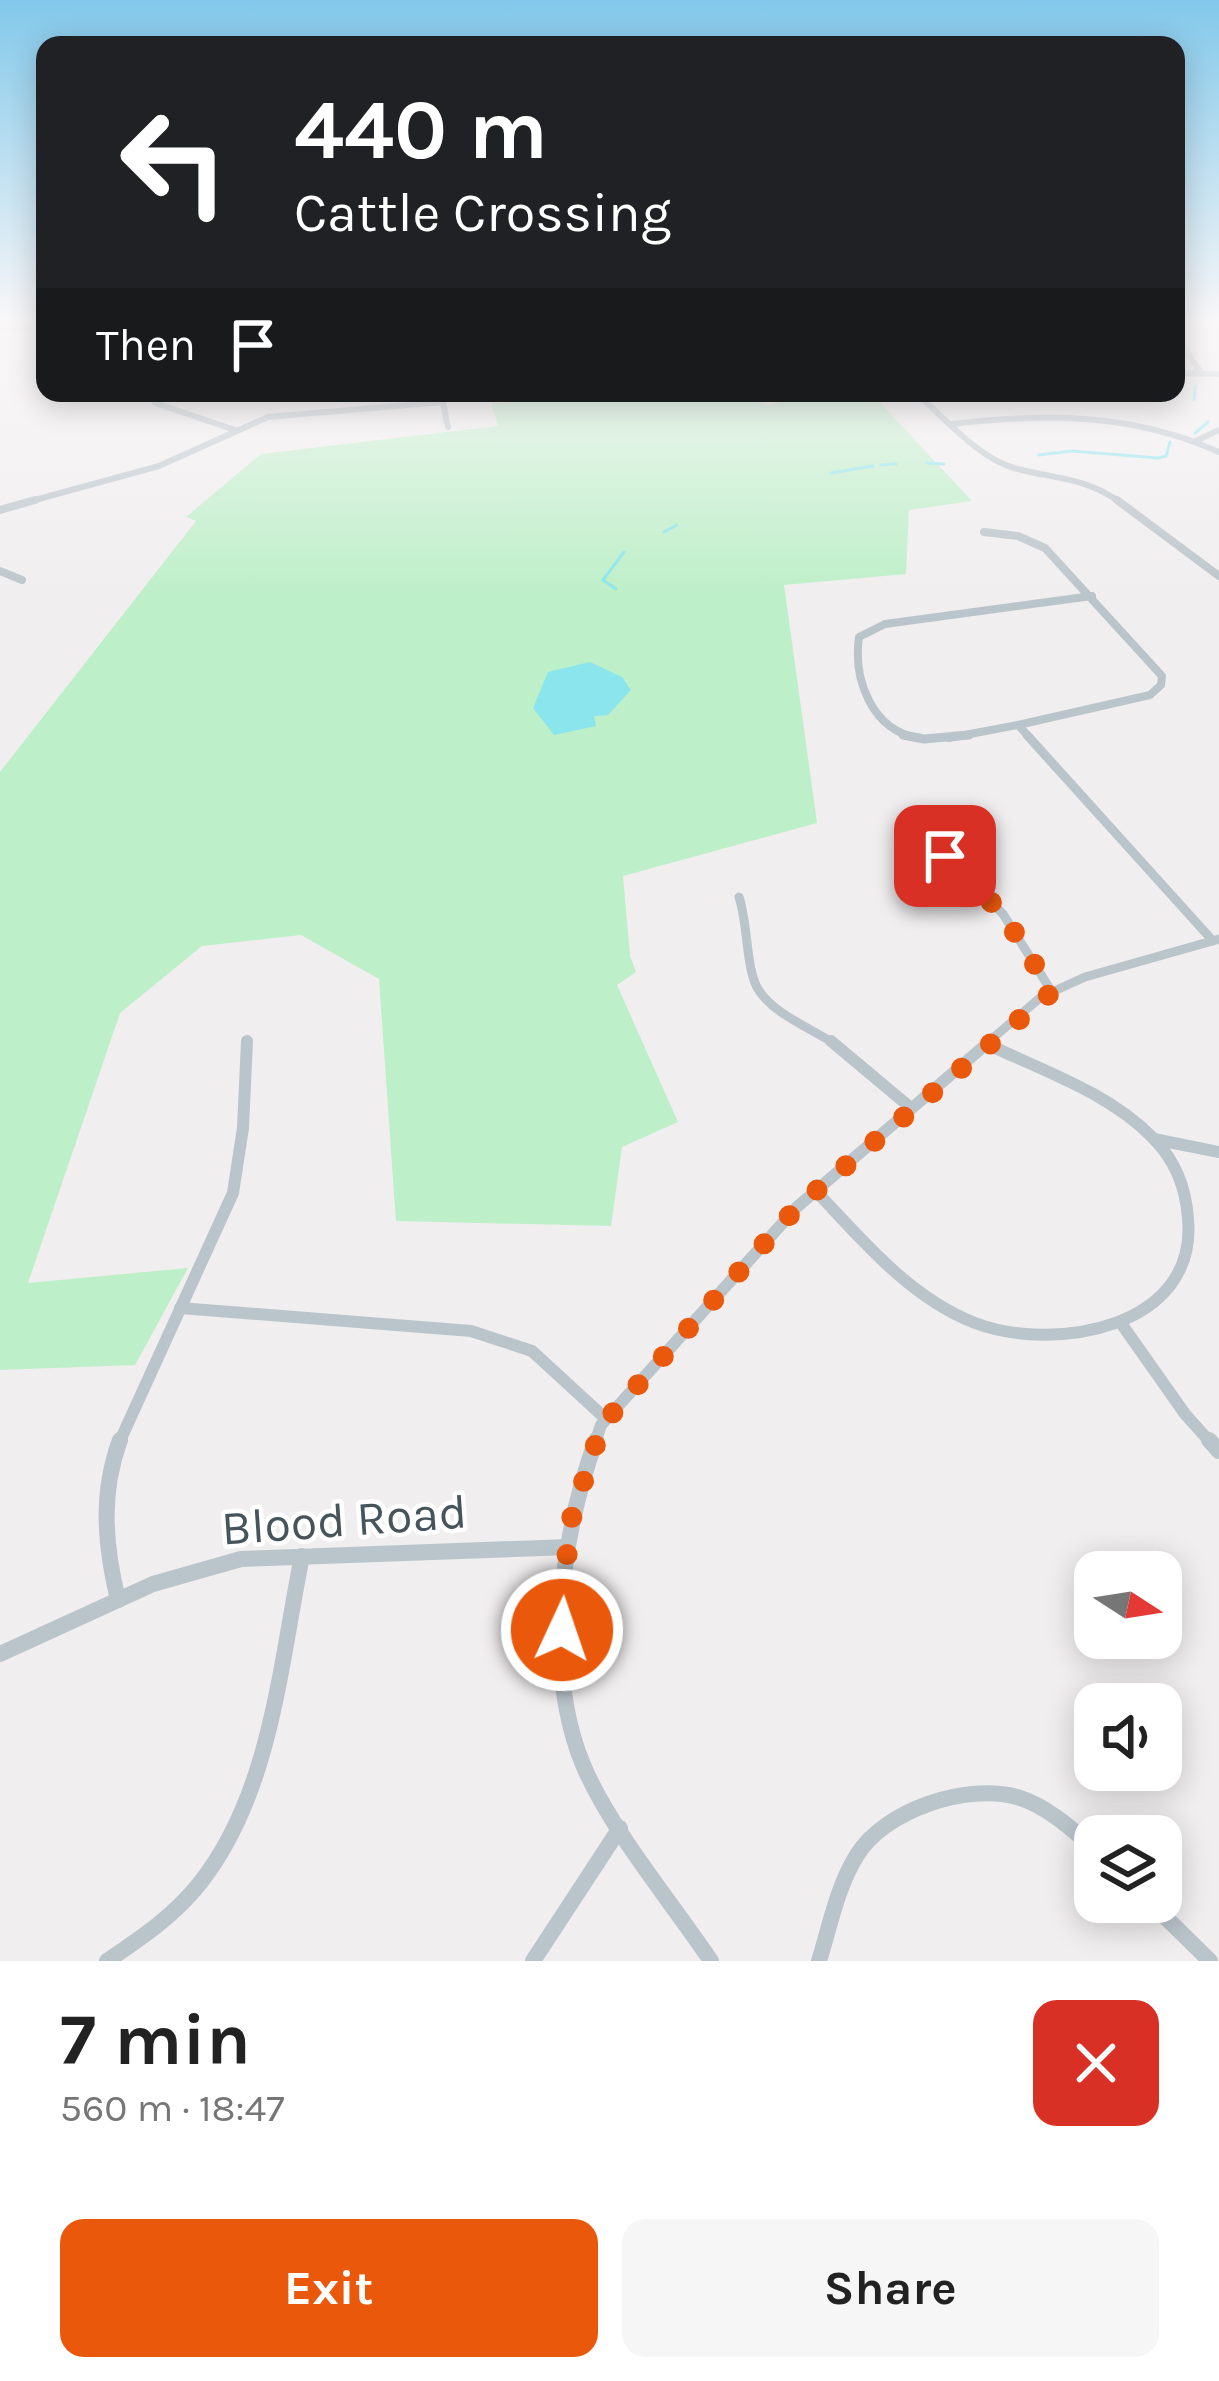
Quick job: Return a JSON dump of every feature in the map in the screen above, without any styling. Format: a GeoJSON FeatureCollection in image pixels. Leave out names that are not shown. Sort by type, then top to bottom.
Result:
{"type":"FeatureCollection","features":[{"type":"Feature","properties":{"kind":"street"},"geometry":{"type":"LineString","coordinates":[[186,414],[235,430]]}},
{"type":"Feature","properties":{"kind":"street"},"geometry":{"type":"LineString","coordinates":[[0,510],[159,466],[235,430],[291,414]]}},
{"type":"Feature","properties":{"kind":"street"},"geometry":{"type":"LineString","coordinates":[[445,414],[448,427]]}},
{"type":"Feature","properties":{"kind":"street"},"geometry":{"type":"LineString","coordinates":[[940,414],[1007,466],[1075,478],[1115,497],[1219,576]]}},
{"type":"Feature","properties":{"kind":"street"},"geometry":{"type":"LineString","coordinates":[[952,424],[1018,415],[1087,416],[1132,422],[1219,452]]}},
{"type":"Feature","properties":{"kind":"street"},"geometry":{"type":"LineString","coordinates":[[1196,441],[1219,430]]}},
{"type":"Feature","properties":{"kind":"street"},"geometry":{"type":"LineString","coordinates":[[984,532],[1018,536],[1041,545],[1092,596],[1155,665],[1161,685],[1150,695],[930,740],[885,727],[869,708],[856,647],[859,637],[885,624],[1092,596]]}},
{"type":"Feature","properties":{"kind":"street"},"geometry":{"type":"LineString","coordinates":[[0,571],[22,580]]}},
{"type":"Feature","properties":{"kind":"street"},"geometry":{"type":"LineString","coordinates":[[711,1961],[584,1768],[564,1706],[561,1672],[568,1546],[576,1498],[606,1419],[752,1253],[815,1190],[1052,992],[1085,977],[1216,940],[1018,725]]}},
{"type":"Feature","properties":{"kind":"street"},"geometry":{"type":"LineString","coordinates":[[945,856],[1003,914],[1052,992]]}},
{"type":"Feature","properties":{"kind":"street"},"geometry":{"type":"LineString","coordinates":[[739,897],[748,922],[755,986],[767,1000],[840,1047],[911,1108]]}},
{"type":"Feature","properties":{"kind":"street"},"geometry":{"type":"LineString","coordinates":[[118,1600],[104,1541],[110,1480],[128,1414],[227,1212],[238,1179],[247,1041]]}},
{"type":"Feature","properties":{"kind":"street"},"geometry":{"type":"LineString","coordinates":[[815,1190],[908,1283],[977,1324],[1014,1335],[1050,1338],[1123,1326],[1145,1317],[1175,1289],[1189,1264],[1196,1238],[1184,1189],[1154,1139],[1109,1107],[987,1044]]}},
{"type":"Feature","properties":{"kind":"street"},"geometry":{"type":"LineString","coordinates":[[1154,1139],[1219,1152]]}},
{"type":"Feature","properties":{"kind":"street"},"geometry":{"type":"LineString","coordinates":[[180,1308],[472,1331],[532,1351],[606,1419]]}},
{"type":"Feature","properties":{"kind":"street"},"geometry":{"type":"LineString","coordinates":[[1123,1326],[1185,1414],[1219,1451]]}},
{"type":"Feature","properties":{"kind":"street","name":"Blood Road"},"geometry":{"type":"LineString","coordinates":[[0,1654],[194,1570],[241,1559],[568,1546]]}},
{"type":"Feature","properties":{"kind":"street"},"geometry":{"type":"LineString","coordinates":[[106,1961],[171,1918],[206,1879],[233,1835],[251,1788],[302,1556]]}},
{"type":"Feature","properties":{"kind":"street"},"geometry":{"type":"LineString","coordinates":[[819,1961],[855,1858],[878,1830],[908,1814],[976,1792],[1009,1793],[1045,1808],[1074,1832]]}},
{"type":"Feature","properties":{"kind":"street"},"geometry":{"type":"LineString","coordinates":[[533,1961],[620,1828]]}},
{"type":"Feature","properties":{"kind":"street"},"geometry":{"type":"LineString","coordinates":[[1171,1923],[1210,1961]]}},
{"type":"Feature","properties":{"kind":"green space"},"geometry":{"type":"Polygon","coordinates":[[[494,414],[890,414],[972,501],[909,510],[906,574],[784,585],[817,823],[623,876],[630,956],[636,972],[617,985],[678,1122],[622,1147],[611,1226],[396,1221],[379,979],[301,935],[202,946],[120,1013],[28,1283],[188,1268],[135,1365],[0,1370],[0,772],[196,521],[186,517],[261,454],[498,426],[494,414]]]}},
{"type":"Feature","properties":{"kind":"water"},"geometry":{"type":"Polygon","coordinates":[[[590,662],[622,677],[631,690],[608,715],[594,716],[596,726],[554,735],[533,708],[548,672],[590,662]]]}},
{"type":"Feature","properties":{"kind":"waterway"},"geometry":{"type":"LineString","coordinates":[[1195,433],[1208,422]]}},
{"type":"Feature","properties":{"kind":"waterway"},"geometry":{"type":"LineString","coordinates":[[1039,455],[1072,451],[1158,458],[1166,456],[1170,442]]}},
{"type":"Feature","properties":{"kind":"waterway"},"geometry":{"type":"LineString","coordinates":[[927,463],[944,464]]}},
{"type":"Feature","properties":{"kind":"waterway"},"geometry":{"type":"LineString","coordinates":[[881,465],[896,464]]}},
{"type":"Feature","properties":{"kind":"waterway"},"geometry":{"type":"LineString","coordinates":[[831,473],[873,466]]}},
{"type":"Feature","properties":{"kind":"waterway"},"geometry":{"type":"LineString","coordinates":[[664,532],[677,525]]}},
{"type":"Feature","properties":{"kind":"waterway"},"geometry":{"type":"LineString","coordinates":[[616,589],[603,580],[624,552]]}},
{"type":"Feature","properties":{"kind":"route"},"geometry":{"type":"LineString","coordinates":[[562,1630],[569,1526],[602,1425],[797,1207],[1052,992],[1003,914],[945,856]]}}]}
